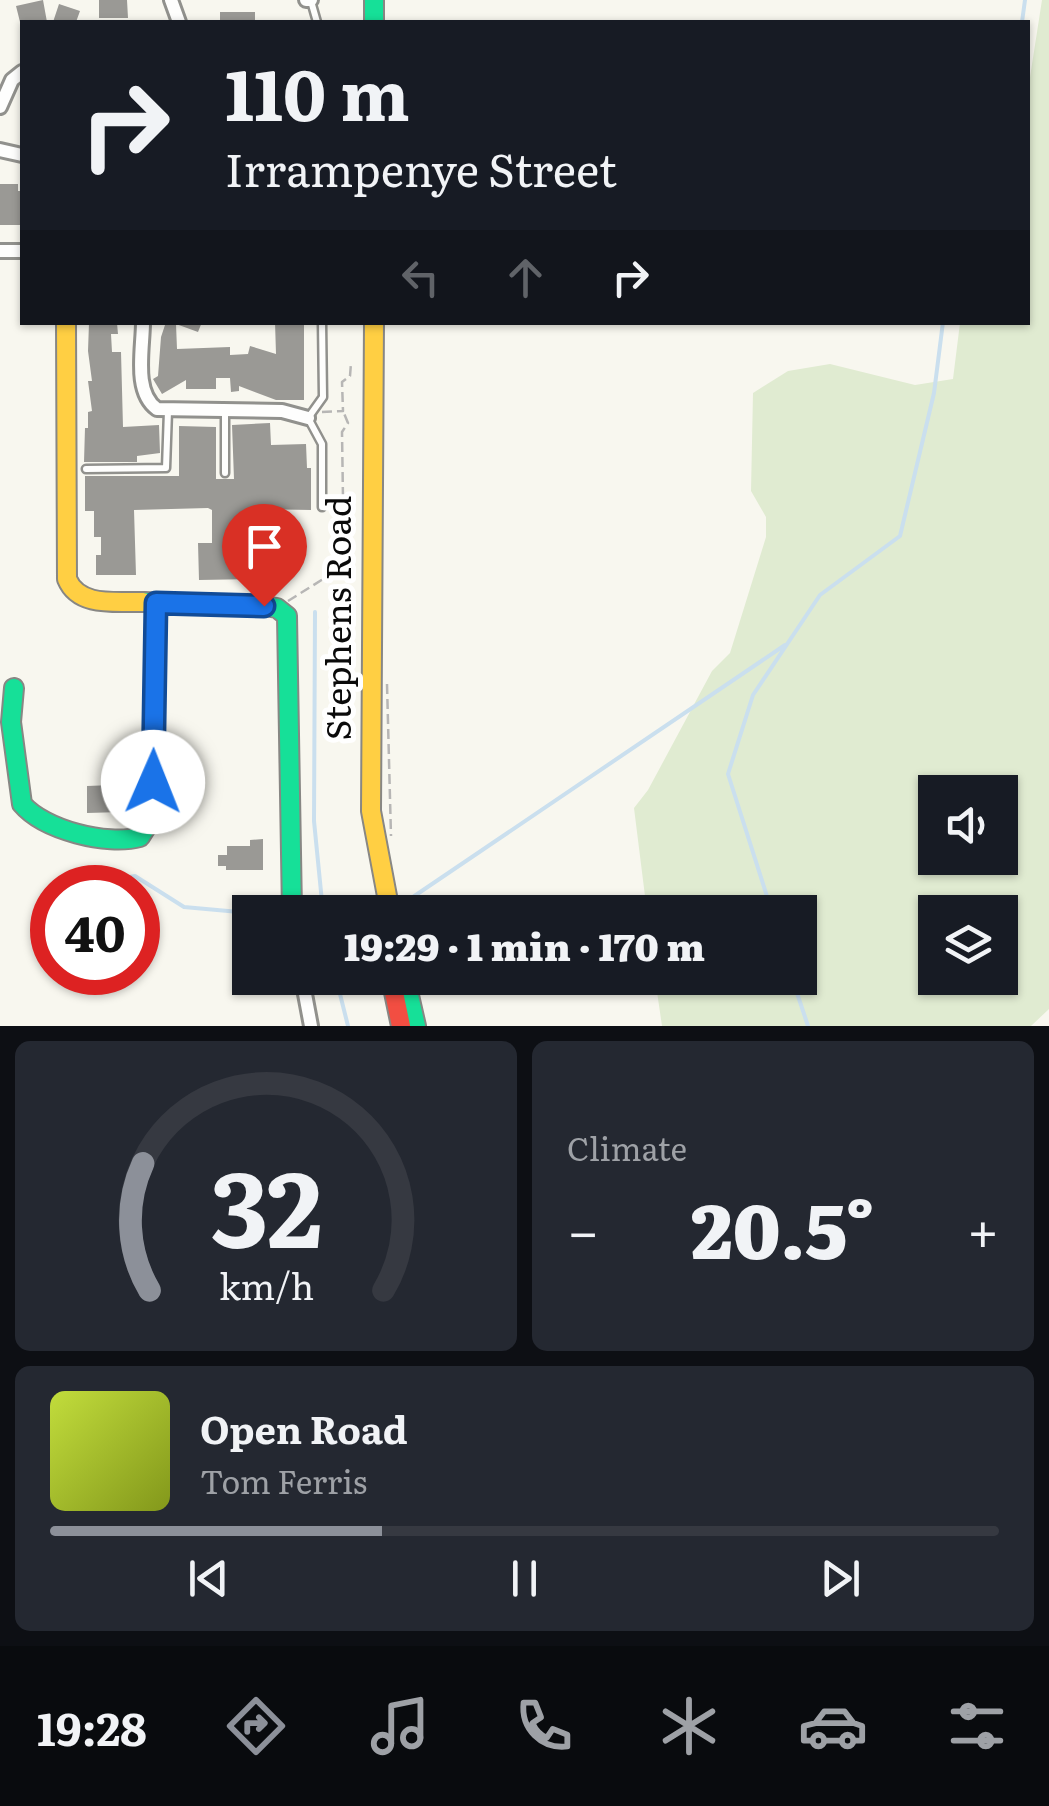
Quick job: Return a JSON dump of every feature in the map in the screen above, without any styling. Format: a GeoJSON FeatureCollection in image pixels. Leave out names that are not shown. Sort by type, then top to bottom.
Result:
{"type":"FeatureCollection","features":[{"type":"Feature","properties":{"kind":"street"},"geometry":{"type":"LineString","coordinates":[[0,107],[12,80],[20,74]]}},
{"type":"Feature","properties":{"kind":"street"},"geometry":{"type":"LineString","coordinates":[[66,325],[66,573],[70,590],[90,600],[277,608],[287,616],[292,895]]}},
{"type":"Feature","properties":{"kind":"street"},"geometry":{"type":"LineString","coordinates":[[144,325],[142,387],[151,405],[168,411],[312,412]]}},
{"type":"Feature","properties":{"kind":"street","name":"Stephens Road"},"geometry":{"type":"LineString","coordinates":[[374,325],[371,811],[386,895]]}},
{"type":"Feature","properties":{"kind":"street"},"geometry":{"type":"LineString","coordinates":[[14,688],[11,722],[22,804],[30,814],[41,822],[106,838],[137,839],[152,818],[156,603]]}},
{"type":"Feature","properties":{"kind":"street"},"geometry":{"type":"LineString","coordinates":[[306,995],[312,1026]]}},
{"type":"Feature","properties":{"kind":"street"},"geometry":{"type":"LineString","coordinates":[[395,995],[402,1026]]}},
{"type":"Feature","properties":{"kind":"street"},"geometry":{"type":"LineString","coordinates":[[409,995],[416,1026]]}},
{"type":"Feature","properties":{"kind":"lane"},"geometry":{"type":"LineString","coordinates":[[322,325],[322,398],[312,412],[322,444],[322,506]]}},
{"type":"Feature","properties":{"kind":"lane"},"geometry":{"type":"LineString","coordinates":[[86,468],[166,468],[168,411]]}},
{"type":"Feature","properties":{"kind":"lane"},"geometry":{"type":"LineString","coordinates":[[225,411],[225,473]]}},
{"type":"Feature","properties":{"kind":"path"},"geometry":{"type":"LineString","coordinates":[[277,608],[344,566],[342,432],[348,424],[343,412],[342,382],[350,376],[350,363]]}},
{"type":"Feature","properties":{"kind":"path"},"geometry":{"type":"LineString","coordinates":[[312,412],[343,412]]}},
{"type":"Feature","properties":{"kind":"green space"},"geometry":{"type":"Polygon","coordinates":[[[1042,0],[1049,0],[1049,1009],[1031,1026],[662,1026],[657,995],[817,995],[817,895],[645,895],[634,808],[648,790],[712,671],[730,653],[766,537],[766,517],[751,491],[753,393],[788,371],[830,364],[915,385],[953,379],[960,325],[1030,325],[1030,77],[1042,0]]]}},
{"type":"Feature","properties":{"kind":"building"},"geometry":{"type":"Polygon","coordinates":[[[43,0],[47,20],[20,22],[16,6],[43,0]]]}},
{"type":"Feature","properties":{"kind":"building"},"geometry":{"type":"Polygon","coordinates":[[[99,0],[127,0],[128,18],[99,18],[99,0]]]}},
{"type":"Feature","properties":{"kind":"building"},"geometry":{"type":"Polygon","coordinates":[[[59,4],[80,11],[77,20],[54,20],[59,4]]]}},
{"type":"Feature","properties":{"kind":"building"},"geometry":{"type":"Polygon","coordinates":[[[220,12],[255,12],[255,20],[220,20],[220,12]]]}},
{"type":"Feature","properties":{"kind":"building"},"geometry":{"type":"Polygon","coordinates":[[[0,184],[18,184],[20,225],[0,225],[0,184]]]}},
{"type":"Feature","properties":{"kind":"building"},"geometry":{"type":"Polygon","coordinates":[[[89,325],[117,325],[118,334],[111,334],[112,352],[121,352],[123,427],[159,425],[160,453],[137,456],[137,462],[84,462],[85,428],[88,412],[92,411],[89,325]]]}},
{"type":"Feature","properties":{"kind":"building"},"geometry":{"type":"Polygon","coordinates":[[[165,325],[176,325],[177,349],[230,347],[230,355],[248,354],[250,346],[276,354],[275,325],[304,325],[304,400],[276,400],[239,386],[239,391],[231,392],[230,378],[216,378],[216,389],[186,389],[186,380],[162,394],[153,379],[158,376],[165,325]]]}},
{"type":"Feature","properties":{"kind":"building"},"geometry":{"type":"Polygon","coordinates":[[[179,325],[201,325],[198,332],[179,325]]]}},
{"type":"Feature","properties":{"kind":"building"},"geometry":{"type":"Polygon","coordinates":[[[270,423],[271,445],[306,444],[307,468],[311,468],[311,510],[249,509],[255,579],[199,580],[198,543],[212,543],[212,510],[208,508],[134,510],[136,575],[96,575],[101,537],[94,537],[94,511],[85,511],[85,476],[179,476],[179,426],[216,427],[216,479],[234,479],[232,425],[270,423]]]}},
{"type":"Feature","properties":{"kind":"building"},"geometry":{"type":"Polygon","coordinates":[[[131,782],[132,803],[122,803],[122,812],[87,813],[87,786],[131,782]]]}},
{"type":"Feature","properties":{"kind":"building"},"geometry":{"type":"Polygon","coordinates":[[[263,839],[263,870],[226,870],[226,866],[218,866],[218,855],[227,855],[227,846],[250,846],[250,840],[263,839]]]}},
{"type":"Feature","properties":{"kind":"waterway"},"geometry":{"type":"LineString","coordinates":[[1022,20],[1025,0]]}},
{"type":"Feature","properties":{"kind":"waterway"},"geometry":{"type":"LineString","coordinates":[[767,895],[728,774],[753,695],[820,595],[900,536],[934,393],[943,325]]}},
{"type":"Feature","properties":{"kind":"waterway"},"geometry":{"type":"LineString","coordinates":[[315,612],[314,821],[321,895]]}},
{"type":"Feature","properties":{"kind":"waterway"},"geometry":{"type":"LineString","coordinates":[[416,895],[785,645]]}},
{"type":"Feature","properties":{"kind":"waterway"},"geometry":{"type":"LineString","coordinates":[[160,892],[184,907],[232,911]]}},
{"type":"Feature","properties":{"kind":"waterway"},"geometry":{"type":"LineString","coordinates":[[340,995],[348,1026]]}},
{"type":"Feature","properties":{"kind":"waterway"},"geometry":{"type":"LineString","coordinates":[[798,995],[808,1026]]}},
{"type":"Feature","properties":{"kind":"traffic: fast"},"geometry":{"type":"LineString","coordinates":[[374,0],[374,20]]}},
{"type":"Feature","properties":{"kind":"traffic: fast"},"geometry":{"type":"LineString","coordinates":[[143,602],[264,606],[277,608],[287,616],[292,895]]}},
{"type":"Feature","properties":{"kind":"traffic: fast"},"geometry":{"type":"LineString","coordinates":[[14,688],[11,722],[22,804],[45,821],[77,834],[111,839],[140,837],[152,818],[156,603]]}},
{"type":"Feature","properties":{"kind":"traffic: fast"},"geometry":{"type":"LineString","coordinates":[[409,995],[416,1026]]}},
{"type":"Feature","properties":{"kind":"traffic: slow"},"geometry":{"type":"LineString","coordinates":[[66,325],[67,579],[80,595],[89,599],[143,602]]}},
{"type":"Feature","properties":{"kind":"traffic: slow"},"geometry":{"type":"LineString","coordinates":[[374,325],[371,811],[387,895]]}},
{"type":"Feature","properties":{"kind":"traffic: jam"},"geometry":{"type":"LineString","coordinates":[[395,995],[401,1026]]}},
{"type":"Feature","properties":{"kind":"route"},"geometry":{"type":"LineString","coordinates":[[153,782],[156,603],[264,606]]}}]}
